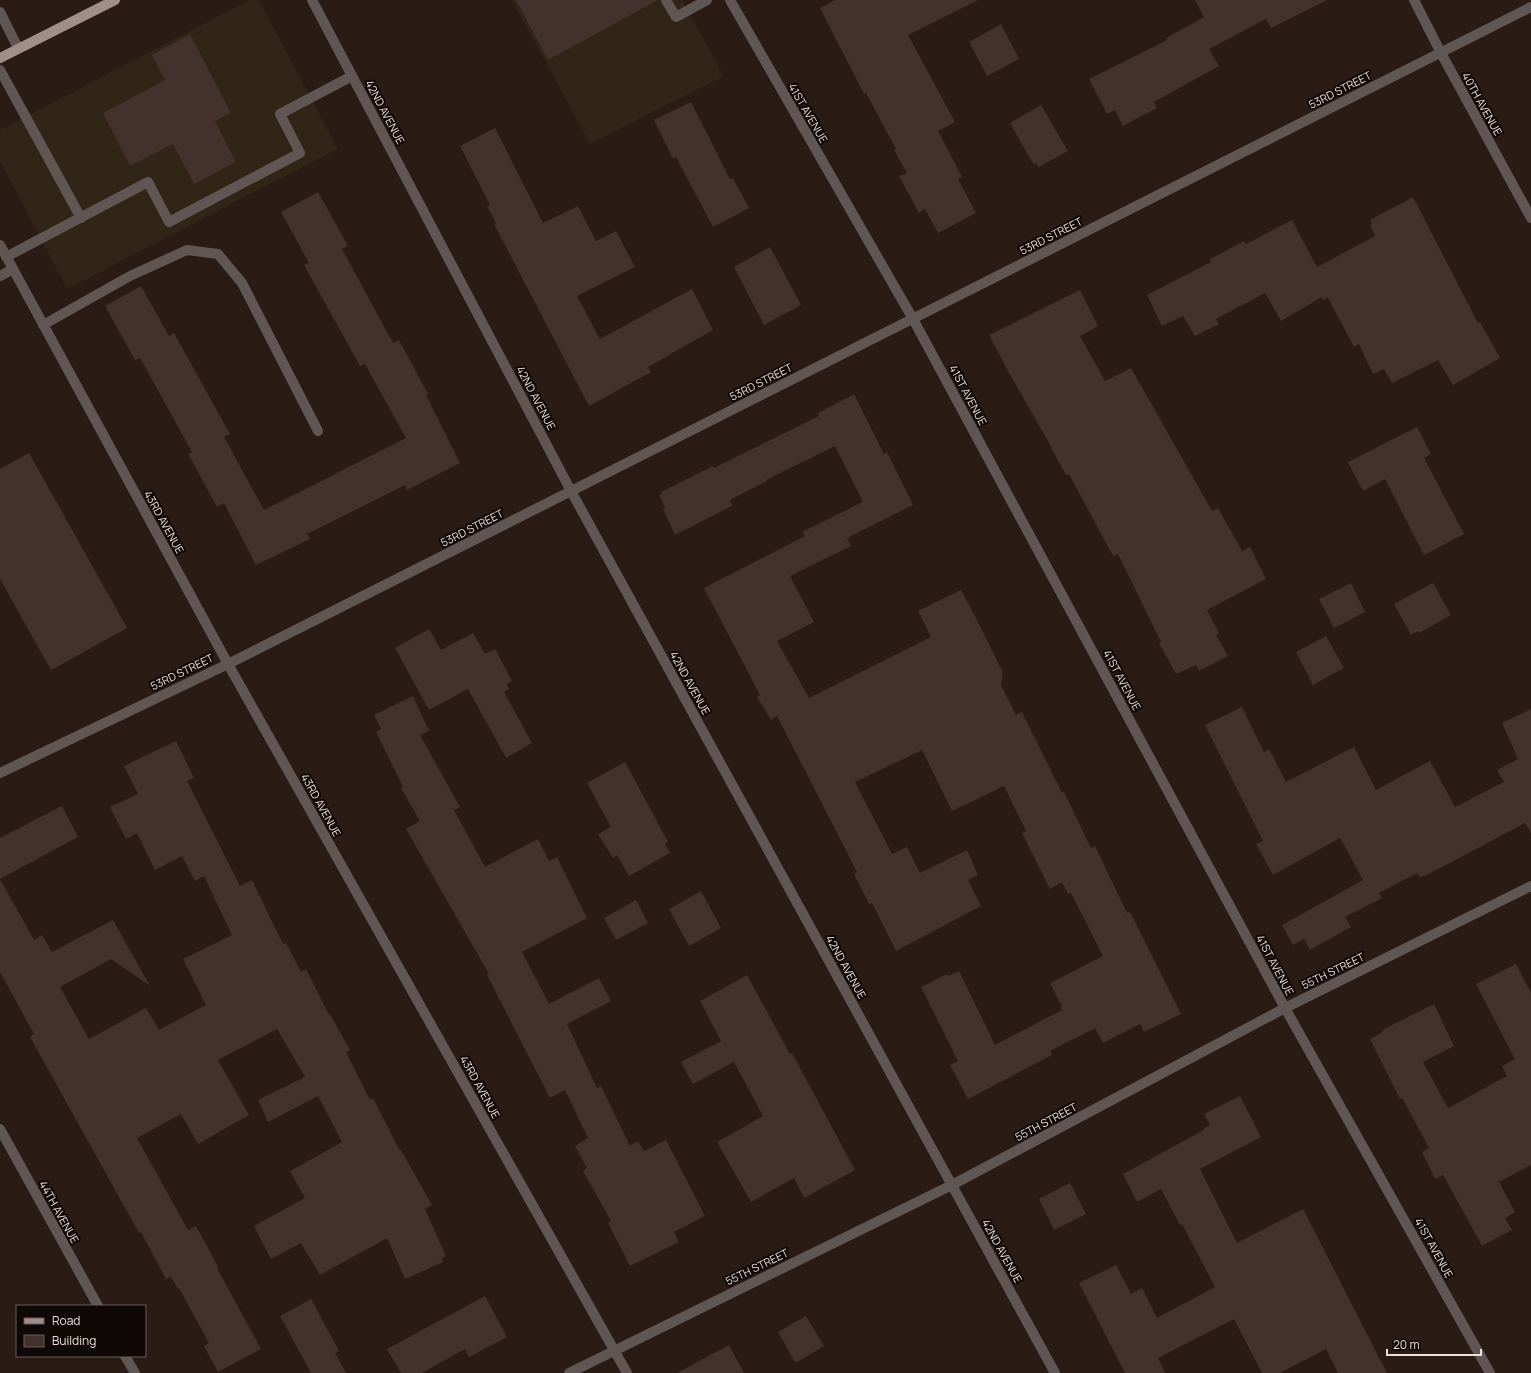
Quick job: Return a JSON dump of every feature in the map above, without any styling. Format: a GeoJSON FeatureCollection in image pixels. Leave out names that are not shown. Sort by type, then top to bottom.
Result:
{"type":"FeatureCollection","features":[{"type":"Feature","properties":{"kind":"main road"},"geometry":{"type":"LineString","coordinates":[[0,58],[115,0]]}},
{"type":"Feature","properties":{"kind":"street","name":"42ND AVENUE"},"geometry":{"type":"LineString","coordinates":[[312,0],[571,491],[1055,1373]]}},
{"type":"Feature","properties":{"kind":"street"},"geometry":{"type":"LineString","coordinates":[[666,0],[676,17],[708,0]]}},
{"type":"Feature","properties":{"kind":"street","name":"41ST AVENUE"},"geometry":{"type":"LineString","coordinates":[[730,0],[913,319],[1285,1008],[1490,1373]]}},
{"type":"Feature","properties":{"kind":"street","name":"40TH AVENUE"},"geometry":{"type":"LineString","coordinates":[[1414,0],[1441,53],[1531,218]]}},
{"type":"Feature","properties":{"kind":"street","name":"53RD STREET"},"geometry":{"type":"LineString","coordinates":[[0,773],[228,664],[1531,7]]}},
{"type":"Feature","properties":{"kind":"street"},"geometry":{"type":"LineString","coordinates":[[0,12],[18,48]]}},
{"type":"Feature","properties":{"kind":"street"},"geometry":{"type":"LineString","coordinates":[[0,70],[81,218]]}},
{"type":"Feature","properties":{"kind":"street"},"geometry":{"type":"LineString","coordinates":[[6,257],[148,182],[169,222],[300,153],[280,114],[352,76]]}},
{"type":"Feature","properties":{"kind":"street","name":"43RD AVENUE"},"geometry":{"type":"LineString","coordinates":[[0,245],[228,664],[627,1373]]}},
{"type":"Feature","properties":{"kind":"street"},"geometry":{"type":"LineString","coordinates":[[43,325],[130,276],[187,250],[218,254],[242,283],[318,431]]}},
{"type":"Feature","properties":{"kind":"street"},"geometry":{"type":"LineString","coordinates":[[0,276],[13,269]]}},
{"type":"Feature","properties":{"kind":"street","name":"55TH STREET"},"geometry":{"type":"LineString","coordinates":[[569,1373],[952,1185],[1285,1008],[1531,886]]}},
{"type":"Feature","properties":{"kind":"street","name":"44TH AVENUE"},"geometry":{"type":"LineString","coordinates":[[0,1129],[97,1305]]}},
{"type":"Feature","properties":{"kind":"street"},"geometry":{"type":"LineString","coordinates":[[126,1357],[135,1373]]}},
{"type":"Feature","properties":{"kind":"shaded area"},"geometry":{"type":"Polygon","coordinates":[[[249,0],[259,0],[338,149],[67,289],[0,161],[0,130],[249,0]]]}},
{"type":"Feature","properties":{"kind":"shaded area"},"geometry":{"type":"Polygon","coordinates":[[[512,0],[682,0],[724,76],[590,144],[512,0]]]}},
{"type":"Feature","properties":{"kind":"building"},"geometry":{"type":"Polygon","coordinates":[[[516,0],[658,0],[548,60],[516,0]]]}},
{"type":"Feature","properties":{"kind":"building"},"geometry":{"type":"Polygon","coordinates":[[[835,0],[978,0],[908,35],[955,122],[938,131],[962,177],[958,179],[976,213],[938,233],[925,209],[919,213],[899,176],[907,173],[894,150],[896,149],[866,93],[864,94],[820,8],[835,0]]]}},
{"type":"Feature","properties":{"kind":"building"},"geometry":{"type":"Polygon","coordinates":[[[1195,0],[1327,0],[1271,28],[1266,19],[1209,49],[1219,66],[1154,102],[1157,108],[1123,126],[1115,110],[1107,114],[1089,79],[1167,40],[1166,38],[1204,17],[1195,0]]]}},
{"type":"Feature","properties":{"kind":"building"},"geometry":{"type":"Polygon","coordinates":[[[1001,24],[1019,59],[987,76],[969,42],[1001,24]]]}},
{"type":"Feature","properties":{"kind":"building"},"geometry":{"type":"Polygon","coordinates":[[[190,34],[231,113],[215,121],[236,162],[194,184],[173,144],[130,166],[103,113],[165,80],[152,55],[190,34]]]}},
{"type":"Feature","properties":{"kind":"building"},"geometry":{"type":"Polygon","coordinates":[[[691,102],[730,179],[733,178],[749,208],[713,227],[676,157],[673,159],[654,120],[691,102]]]}},
{"type":"Feature","properties":{"kind":"building"},"geometry":{"type":"Polygon","coordinates":[[[1041,105],[1068,151],[1039,167],[1036,163],[1033,164],[1010,123],[1041,105]]]}},
{"type":"Feature","properties":{"kind":"building"},"geometry":{"type":"Polygon","coordinates":[[[495,128],[543,223],[578,206],[596,241],[616,231],[635,267],[577,296],[600,339],[692,289],[713,330],[648,367],[651,372],[589,406],[494,224],[496,223],[487,206],[490,205],[460,146],[495,128]]]}},
{"type":"Feature","properties":{"kind":"building"},"geometry":{"type":"Polygon","coordinates":[[[318,192],[348,246],[342,249],[393,343],[399,340],[428,394],[426,395],[460,463],[407,490],[405,485],[307,534],[310,539],[256,565],[224,503],[217,507],[188,454],[192,452],[140,358],[135,360],[105,306],[141,286],[169,336],[174,333],[230,434],[224,437],[264,510],[406,438],[365,364],[360,366],[304,265],[309,263],[281,212],[318,192]]]}},
{"type":"Feature","properties":{"kind":"building"},"geometry":{"type":"Polygon","coordinates":[[[1413,197],[1478,323],[1480,322],[1500,358],[1453,385],[1438,360],[1392,383],[1384,369],[1373,374],[1359,344],[1354,347],[1328,298],[1323,300],[1322,297],[1281,321],[1265,293],[1216,319],[1219,324],[1195,336],[1183,316],[1162,326],[1147,295],[1211,262],[1210,259],[1244,241],[1246,244],[1292,220],[1317,267],[1375,236],[1370,225],[1372,224],[1370,220],[1413,197]]]}},
{"type":"Feature","properties":{"kind":"building"},"geometry":{"type":"Polygon","coordinates":[[[770,247],[801,305],[764,325],[734,267],[770,247]]]}},
{"type":"Feature","properties":{"kind":"building"},"geometry":{"type":"Polygon","coordinates":[[[1080,290],[1098,326],[1080,336],[1105,381],[1131,368],[1212,511],[1218,508],[1242,551],[1250,547],[1266,579],[1207,610],[1219,633],[1216,635],[1228,656],[1199,671],[1196,665],[1176,674],[1159,643],[1161,642],[1118,554],[1113,556],[1069,474],[1066,475],[989,335],[1080,290]]]}},
{"type":"Feature","properties":{"kind":"building"},"geometry":{"type":"Polygon","coordinates":[[[854,394],[884,454],[887,452],[913,505],[847,538],[851,546],[790,576],[814,622],[777,641],[809,698],[931,637],[918,611],[961,590],[1003,673],[1001,685],[1016,715],[1022,712],[1062,793],[1064,792],[1091,848],[1095,846],[1127,913],[1130,912],[1181,1014],[1144,1032],[1140,1024],[1103,1043],[1095,1028],[1050,1051],[1052,1055],[968,1099],[950,1065],[958,1061],[921,987],[947,974],[948,976],[959,971],[995,1045],[1062,1010],[1062,1007],[1050,983],[1103,956],[1071,893],[1068,894],[1062,882],[1050,889],[1022,833],[1026,831],[1004,786],[952,811],[922,750],[855,782],[892,854],[907,847],[920,873],[967,850],[978,875],[968,880],[981,906],[896,951],[872,903],[869,904],[854,874],[857,872],[777,716],[771,720],[757,697],[760,695],[704,588],[805,536],[802,532],[863,502],[835,446],[766,480],[767,481],[730,500],[732,506],[675,535],[663,509],[665,507],[659,495],[662,494],[661,492],[713,466],[714,468],[819,416],[818,413],[854,394]]]}},
{"type":"Feature","properties":{"kind":"building"},"geometry":{"type":"Polygon","coordinates":[[[1417,427],[1431,454],[1424,458],[1464,534],[1424,555],[1385,479],[1363,491],[1348,462],[1417,427]]]}},
{"type":"Feature","properties":{"kind":"building"},"geometry":{"type":"Polygon","coordinates":[[[29,453],[127,628],[51,670],[0,579],[0,469],[29,453]]]}},
{"type":"Feature","properties":{"kind":"building"},"geometry":{"type":"Polygon","coordinates":[[[1351,583],[1365,612],[1334,628],[1319,599],[1351,583]]]}},
{"type":"Feature","properties":{"kind":"building"},"geometry":{"type":"Polygon","coordinates":[[[1433,583],[1451,615],[1419,633],[1418,631],[1411,635],[1394,604],[1433,583]]]}},
{"type":"Feature","properties":{"kind":"building"},"geometry":{"type":"Polygon","coordinates":[[[429,629],[441,650],[473,633],[485,654],[495,649],[512,681],[507,684],[509,689],[504,692],[532,743],[506,758],[468,689],[429,710],[395,648],[429,629]]]}},
{"type":"Feature","properties":{"kind":"building"},"geometry":{"type":"Polygon","coordinates":[[[1326,636],[1344,668],[1313,685],[1296,652],[1326,636]]]}},
{"type":"Feature","properties":{"kind":"building"},"geometry":{"type":"Polygon","coordinates":[[[413,696],[429,731],[420,735],[460,807],[454,810],[485,867],[538,839],[549,861],[557,857],[587,918],[522,952],[549,1004],[599,978],[611,1001],[567,1024],[597,1088],[601,1086],[630,1146],[638,1141],[644,1151],[666,1140],[705,1216],[674,1232],[679,1242],[630,1266],[608,1223],[611,1221],[583,1171],[587,1168],[575,1146],[588,1138],[565,1090],[550,1098],[487,975],[489,974],[406,829],[420,821],[401,788],[403,787],[376,732],[381,729],[374,715],[413,696]]]}},
{"type":"Feature","properties":{"kind":"building"},"geometry":{"type":"Polygon","coordinates":[[[1242,707],[1264,752],[1269,749],[1286,782],[1354,747],[1376,790],[1430,761],[1455,807],[1504,782],[1497,770],[1518,759],[1502,723],[1531,709],[1531,833],[1525,823],[1425,876],[1420,877],[1417,873],[1379,893],[1382,898],[1345,917],[1351,927],[1310,950],[1304,939],[1293,945],[1282,925],[1363,880],[1340,838],[1273,875],[1256,844],[1263,841],[1205,725],[1242,707]]]}},
{"type":"Feature","properties":{"kind":"building"},"geometry":{"type":"Polygon","coordinates":[[[176,741],[194,778],[187,781],[240,886],[252,880],[283,944],[286,943],[301,972],[306,969],[329,1015],[330,1014],[350,1050],[346,1052],[370,1100],[373,1098],[400,1151],[401,1150],[432,1205],[425,1209],[446,1256],[442,1258],[443,1262],[405,1279],[387,1238],[320,1275],[301,1243],[271,1259],[254,1226],[305,1198],[290,1171],[342,1142],[318,1096],[268,1122],[258,1100],[305,1077],[277,1029],[218,1060],[249,1115],[198,1144],[181,1114],[137,1138],[188,1230],[196,1226],[261,1349],[218,1372],[204,1346],[209,1343],[179,1288],[178,1289],[171,1277],[166,1279],[141,1232],[139,1233],[30,1037],[34,1034],[0,972],[0,879],[34,940],[42,935],[52,952],[113,920],[150,986],[111,959],[60,987],[89,1039],[146,1008],[159,1030],[206,1005],[183,959],[232,935],[204,876],[195,881],[182,856],[155,870],[137,833],[126,839],[110,807],[138,794],[124,766],[176,741]]]}},
{"type":"Feature","properties":{"kind":"building"},"geometry":{"type":"Polygon","coordinates":[[[625,762],[668,842],[665,844],[670,853],[629,876],[617,855],[613,858],[598,834],[611,827],[587,783],[625,762]]]}},
{"type":"Feature","properties":{"kind":"building"},"geometry":{"type":"Polygon","coordinates":[[[62,806],[78,837],[0,879],[0,838],[62,806]]]}},
{"type":"Feature","properties":{"kind":"building"},"geometry":{"type":"Polygon","coordinates":[[[701,891],[721,928],[689,946],[669,909],[701,891]]]}},
{"type":"Feature","properties":{"kind":"building"},"geometry":{"type":"Polygon","coordinates":[[[636,900],[648,923],[616,940],[604,918],[636,900]]]}},
{"type":"Feature","properties":{"kind":"building"},"geometry":{"type":"Polygon","coordinates":[[[1516,964],[1531,993],[1531,1165],[1499,1182],[1515,1212],[1505,1218],[1512,1230],[1482,1246],[1443,1175],[1435,1179],[1422,1152],[1429,1148],[1402,1098],[1400,1099],[1370,1039],[1383,1032],[1382,1030],[1434,1004],[1454,1046],[1423,1062],[1448,1108],[1507,1076],[1502,1066],[1515,1059],[1476,984],[1516,964]]]}},
{"type":"Feature","properties":{"kind":"building"},"geometry":{"type":"Polygon","coordinates":[[[747,975],[790,1054],[792,1053],[855,1170],[804,1198],[794,1178],[751,1202],[717,1142],[763,1116],[734,1062],[693,1084],[681,1062],[721,1041],[700,1001],[747,975]]]}},
{"type":"Feature","properties":{"kind":"building"},"geometry":{"type":"Polygon","coordinates":[[[1240,1096],[1261,1137],[1200,1169],[1237,1243],[1303,1209],[1387,1373],[1338,1373],[1326,1349],[1280,1373],[1262,1373],[1234,1319],[1158,1358],[1165,1373],[1125,1373],[1079,1283],[1116,1265],[1131,1294],[1142,1288],[1157,1318],[1215,1287],[1182,1224],[1180,1225],[1161,1189],[1137,1202],[1123,1174],[1204,1130],[1203,1129],[1210,1125],[1204,1114],[1240,1096]]]}},
{"type":"Feature","properties":{"kind":"building"},"geometry":{"type":"Polygon","coordinates":[[[1070,1183],[1086,1214],[1054,1230],[1039,1199],[1070,1183]]]}},
{"type":"Feature","properties":{"kind":"building"},"geometry":{"type":"Polygon","coordinates":[[[485,1296],[507,1337],[469,1357],[465,1349],[422,1373],[401,1373],[387,1349],[485,1296]]]}},
{"type":"Feature","properties":{"kind":"building"},"geometry":{"type":"Polygon","coordinates":[[[311,1299],[339,1351],[335,1353],[346,1373],[311,1373],[280,1316],[311,1299]]]}},
{"type":"Feature","properties":{"kind":"building"},"geometry":{"type":"Polygon","coordinates":[[[806,1316],[824,1346],[795,1362],[778,1332],[806,1316]]]}},
{"type":"Feature","properties":{"kind":"building"},"geometry":{"type":"Polygon","coordinates":[[[729,1345],[744,1373],[677,1373],[729,1345]]]}}]}
